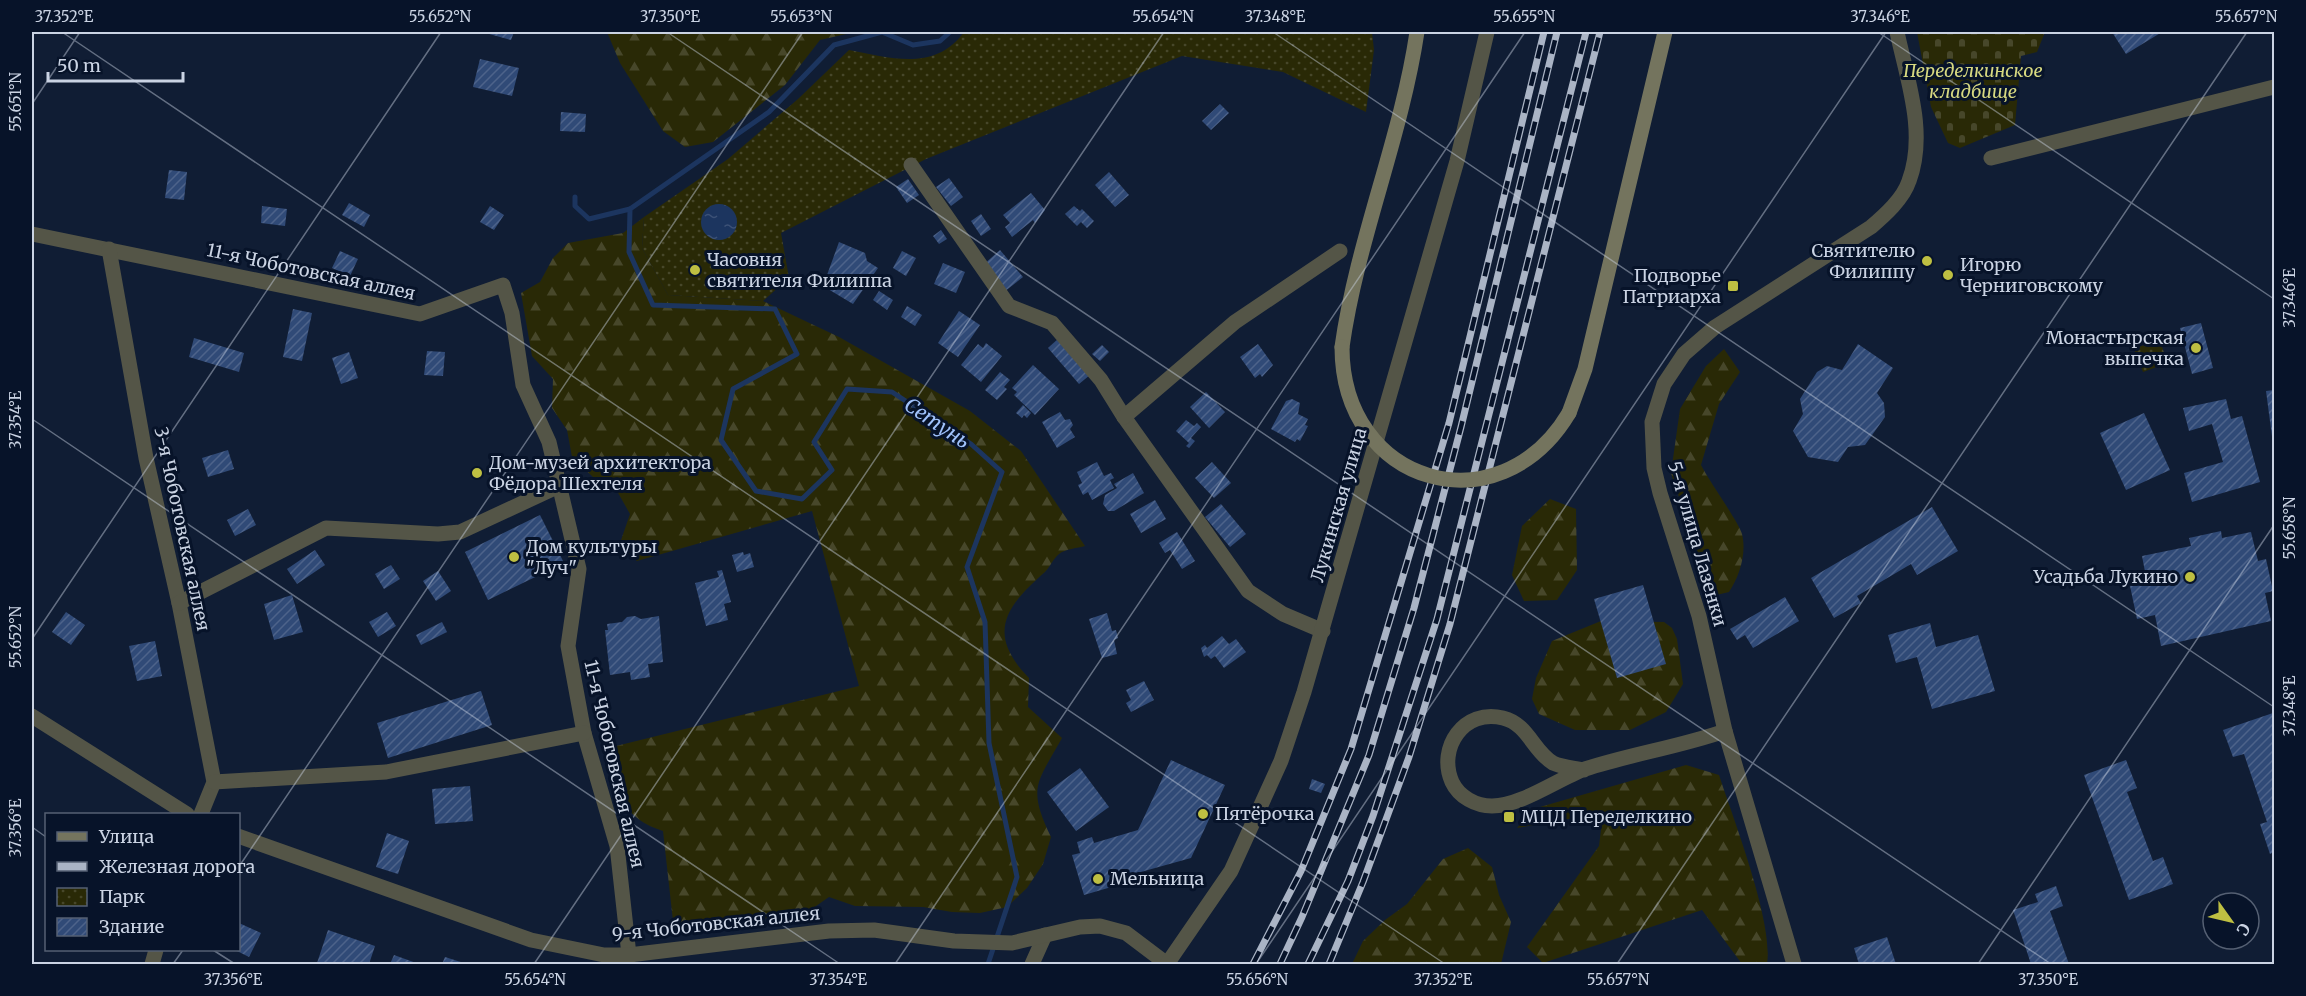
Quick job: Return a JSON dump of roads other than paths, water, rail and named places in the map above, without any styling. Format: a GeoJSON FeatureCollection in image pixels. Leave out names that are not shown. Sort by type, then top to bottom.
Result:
{"type":"FeatureCollection","features":[{"type":"Feature","properties":{"kind":"main road"},"geometry":{"type":"LineString","coordinates":[[1417,32],[1399,126],[1353,294],[1342,347],[1346,389],[1362,428],[1399,462],[1430,476],[1471,479],[1512,468],[1546,444],[1569,413],[1585,369],[1665,32]]}},
{"type":"Feature","properties":{"kind":"street","name":"Лукинская улица"},"geometry":{"type":"LineString","coordinates":[[1167,964],[1231,871],[1284,751],[1323,631],[1457,161],[1487,32]]}},
{"type":"Feature","properties":{"kind":"street","name":"5-я улица Лазенки"},"geometry":{"type":"LineString","coordinates":[[1794,964],[1725,731],[1700,621],[1654,468],[1652,422],[1664,384],[1684,354],[1715,327],[1871,227],[1886,214],[1909,183],[1917,147],[1915,115],[1897,32]]}},
{"type":"Feature","properties":{"kind":"street"},"geometry":{"type":"LineString","coordinates":[[1991,158],[2274,87]]}},
{"type":"Feature","properties":{"kind":"street"},"geometry":{"type":"LineString","coordinates":[[911,165],[1009,306],[1052,322],[1101,380],[1124,417],[1248,591],[1283,614],[1323,631]]}},
{"type":"Feature","properties":{"kind":"street","name":"11-я Чоботовская аллея"},"geometry":{"type":"LineString","coordinates":[[32,234],[420,314],[503,285],[512,314],[523,385],[549,442],[579,570],[567,646],[584,733],[617,846],[628,960]]}},
{"type":"Feature","properties":{"kind":"street","name":"3-я Чоботовская аллея"},"geometry":{"type":"LineString","coordinates":[[109,249],[146,458],[179,603],[214,782]]}},
{"type":"Feature","properties":{"kind":"street"},"geometry":{"type":"LineString","coordinates":[[1124,417],[1235,322],[1340,251]]}},
{"type":"Feature","properties":{"kind":"street"},"geometry":{"type":"LineString","coordinates":[[179,603],[326,528],[438,534],[460,532],[559,486]]}},
{"type":"Feature","properties":{"kind":"street"},"geometry":{"type":"LineString","coordinates":[[32,716],[185,813]]}},
{"type":"Feature","properties":{"kind":"street"},"geometry":{"type":"LineString","coordinates":[[1584,770],[1554,763],[1518,725],[1504,718],[1488,716],[1473,720],[1460,729],[1451,741],[1446,756],[1447,772],[1459,792],[1479,805],[1494,806],[1510,803],[1584,770],[1725,731]]}},
{"type":"Feature","properties":{"kind":"street"},"geometry":{"type":"LineString","coordinates":[[201,813],[214,782],[386,772],[584,733]]}},
{"type":"Feature","properties":{"kind":"street","name":"9-я Чоботовская аллея"},"geometry":{"type":"LineString","coordinates":[[240,837],[531,940],[628,960],[829,931],[873,930],[954,941],[1012,943],[1080,927],[1100,926],[1114,928],[1136,939],[1167,964]]}},
{"type":"Feature","properties":{"kind":"street"},"geometry":{"type":"LineString","coordinates":[[1032,964],[1045,935]]}},
{"type":"Feature","properties":{"kind":"water"},"geometry":{"type":"Polygon","coordinates":[[[719,204],[732,209],[737,222],[732,235],[719,240],[706,235],[701,222],[706,209],[719,204]]]}},
{"type":"Feature","properties":{"kind":"waterway","name":"Сетунь"},"geometry":{"type":"LineString","coordinates":[[950,32],[940,41],[913,45],[882,32],[834,45],[769,112],[630,209],[629,252],[653,305],[775,309],[797,354],[733,389],[721,440],[756,491],[802,499],[832,470],[814,442],[847,389],[892,392],[971,444],[1002,472],[967,567],[985,622],[989,743],[1017,877],[988,964]]}},
{"type":"Feature","properties":{"kind":"waterway"},"geometry":{"type":"LineString","coordinates":[[575,197],[575,206],[589,219],[630,209]]}},
{"type":"Feature","properties":{"kind":"railway"},"geometry":{"type":"LineString","coordinates":[[1253,964],[1301,871],[1351,749],[1449,423],[1544,32]]}},
{"type":"Feature","properties":{"kind":"railway"},"geometry":{"type":"LineString","coordinates":[[1280,964],[1302,917],[1369,755],[1414,608],[1461,427],[1557,32]]}},
{"type":"Feature","properties":{"kind":"railway"},"geometry":{"type":"LineString","coordinates":[[1308,964],[1348,881],[1373,816],[1437,619],[1586,32]]}},
{"type":"Feature","properties":{"kind":"railway"},"geometry":{"type":"LineString","coordinates":[[1329,964],[1363,882],[1409,757],[1450,624],[1600,32]]}},
{"type":"Feature","properties":{"kind":"place","name":"Святителю Филиппу"},"geometry":{"type":"Point","coordinates":[1927,261]}},
{"type":"Feature","properties":{"kind":"place","name":"Часовня святителя Филиппа"},"geometry":{"type":"Point","coordinates":[695,270]}},
{"type":"Feature","properties":{"kind":"place","name":"Игорю Черниговскому"},"geometry":{"type":"Point","coordinates":[1948,275]}},
{"type":"Feature","properties":{"kind":"place","name":"Подворье Патриарха"},"geometry":{"type":"Point","coordinates":[1733,286]}},
{"type":"Feature","properties":{"kind":"place","name":"Монастырская выпечка"},"geometry":{"type":"Point","coordinates":[2196,348]}},
{"type":"Feature","properties":{"kind":"place","name":"Дом-музей архитектора Фёдора Шехтеля"},"geometry":{"type":"Point","coordinates":[477,473]}},
{"type":"Feature","properties":{"kind":"place","name":"Дом культуры \"Луч\""},"geometry":{"type":"Point","coordinates":[514,557]}},
{"type":"Feature","properties":{"kind":"place","name":"Усадьба Лукино"},"geometry":{"type":"Point","coordinates":[2190,577]}},
{"type":"Feature","properties":{"kind":"place","name":"Пятёрочка"},"geometry":{"type":"Point","coordinates":[1203,814]}},
{"type":"Feature","properties":{"kind":"place","name":"МЦД Переделкино"},"geometry":{"type":"Point","coordinates":[1509,817]}},
{"type":"Feature","properties":{"kind":"place","name":"Мельница"},"geometry":{"type":"Point","coordinates":[1098,879]}},
{"type":"Feature","properties":{"kind":"park label","name":"Переделкинское кладбище"},"geometry":{"type":"Point","coordinates":[1973,82]}}]}
